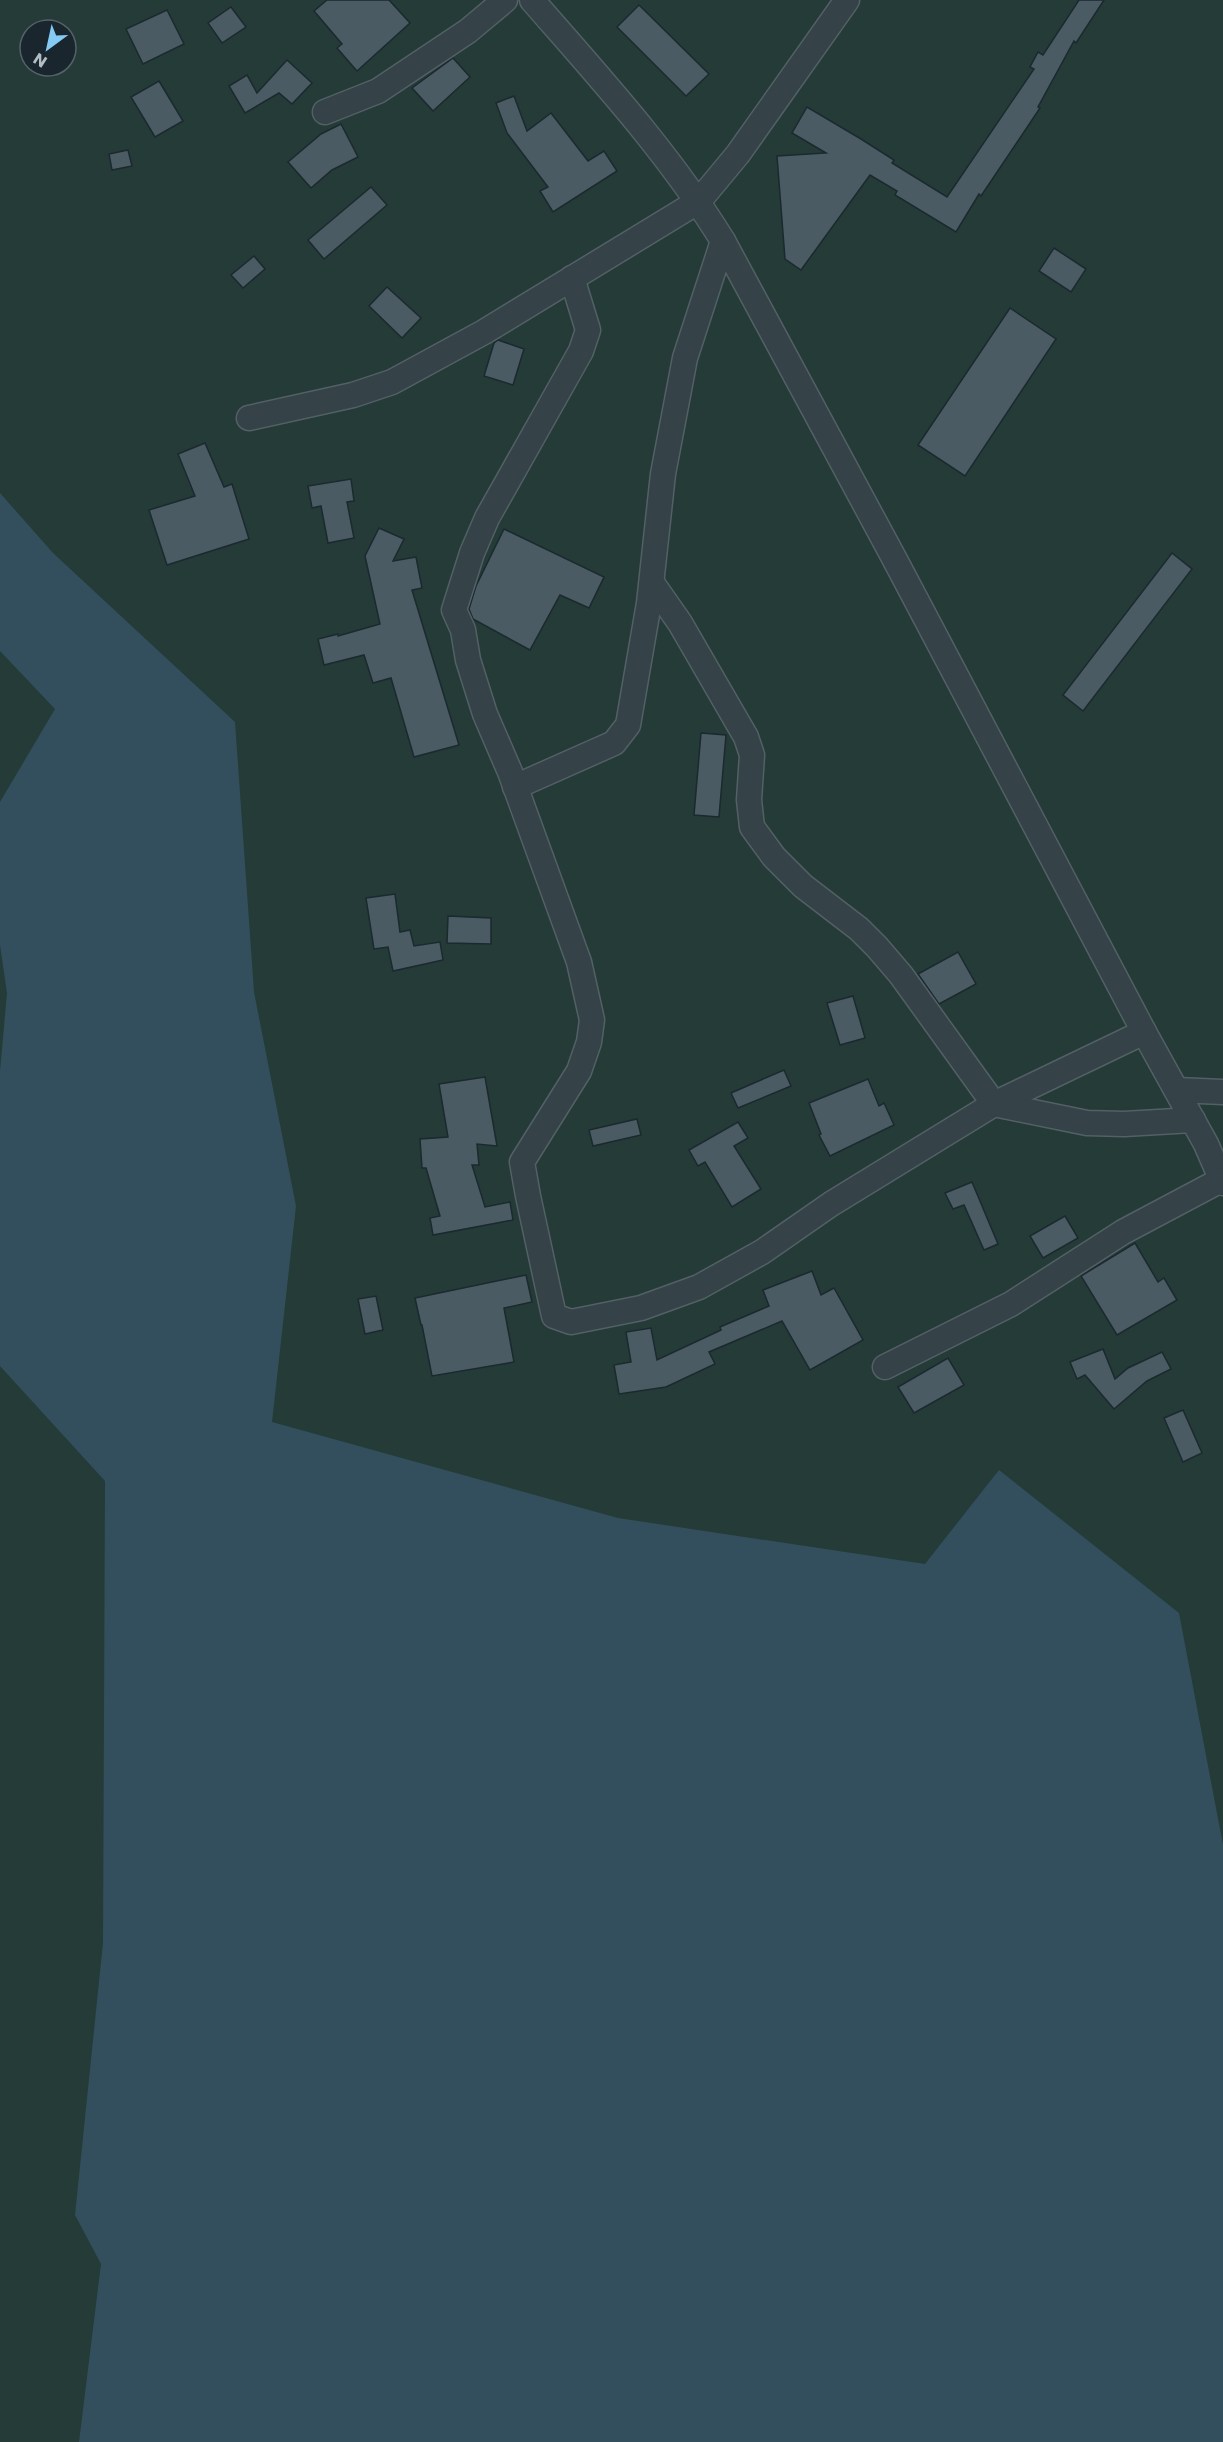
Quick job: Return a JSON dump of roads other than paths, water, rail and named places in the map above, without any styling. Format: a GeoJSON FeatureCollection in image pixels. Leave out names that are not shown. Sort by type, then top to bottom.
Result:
{"type":"FeatureCollection","features":[{"type":"Feature","properties":{"kind":"street"},"geometry":{"type":"LineString","coordinates":[[325,112],[378,91],[468,31],[505,0]]}},
{"type":"Feature","properties":{"kind":"street"},"geometry":{"type":"LineString","coordinates":[[532,0],[630,113],[699,201],[723,241],[1193,1120],[1222,1181],[1123,1232],[1011,1304],[885,1367]]}},
{"type":"Feature","properties":{"kind":"street"},"geometry":{"type":"LineString","coordinates":[[249,418],[354,395],[392,382],[484,332],[699,201],[738,154],[847,0]]}},
{"type":"Feature","properties":{"kind":"street"},"geometry":{"type":"LineString","coordinates":[[515,788],[614,743],[628,725],[652,583],[663,474],[685,358],[723,241]]}},
{"type":"Feature","properties":{"kind":"street"},"geometry":{"type":"LineString","coordinates":[[572,278],[588,330],[581,351],[487,518],[472,554],[454,610],[463,630],[468,660],[485,714],[515,788],[579,962],[592,1020],[589,1042],[579,1071],[522,1162],[554,1317],[571,1322],[631,1310],[699,1287],[762,1252],[831,1204],[993,1104],[1144,1032]]}},
{"type":"Feature","properties":{"kind":"street"},"geometry":{"type":"LineString","coordinates":[[652,583],[680,623],[746,738],[752,755],[749,800],[753,827],[774,857],[803,886],[859,929],[877,947],[901,975],[993,1104],[1087,1123],[1124,1124],[1193,1120]]}},
{"type":"Feature","properties":{"kind":"street"},"geometry":{"type":"LineString","coordinates":[[1177,1090],[1223,1092]]}},
{"type":"Feature","properties":{"kind":"water"},"geometry":{"type":"Polygon","coordinates":[[[0,493],[53,553],[235,722],[254,992],[296,1206],[272,1422],[618,1518],[925,1564],[999,1470],[1179,1613],[1223,1845],[1223,2442],[79,2442],[101,2264],[75,2215],[103,1943],[105,1481],[0,1366],[0,1071],[7,993],[0,945],[0,802],[55,709],[0,651],[0,493]]]}}]}
